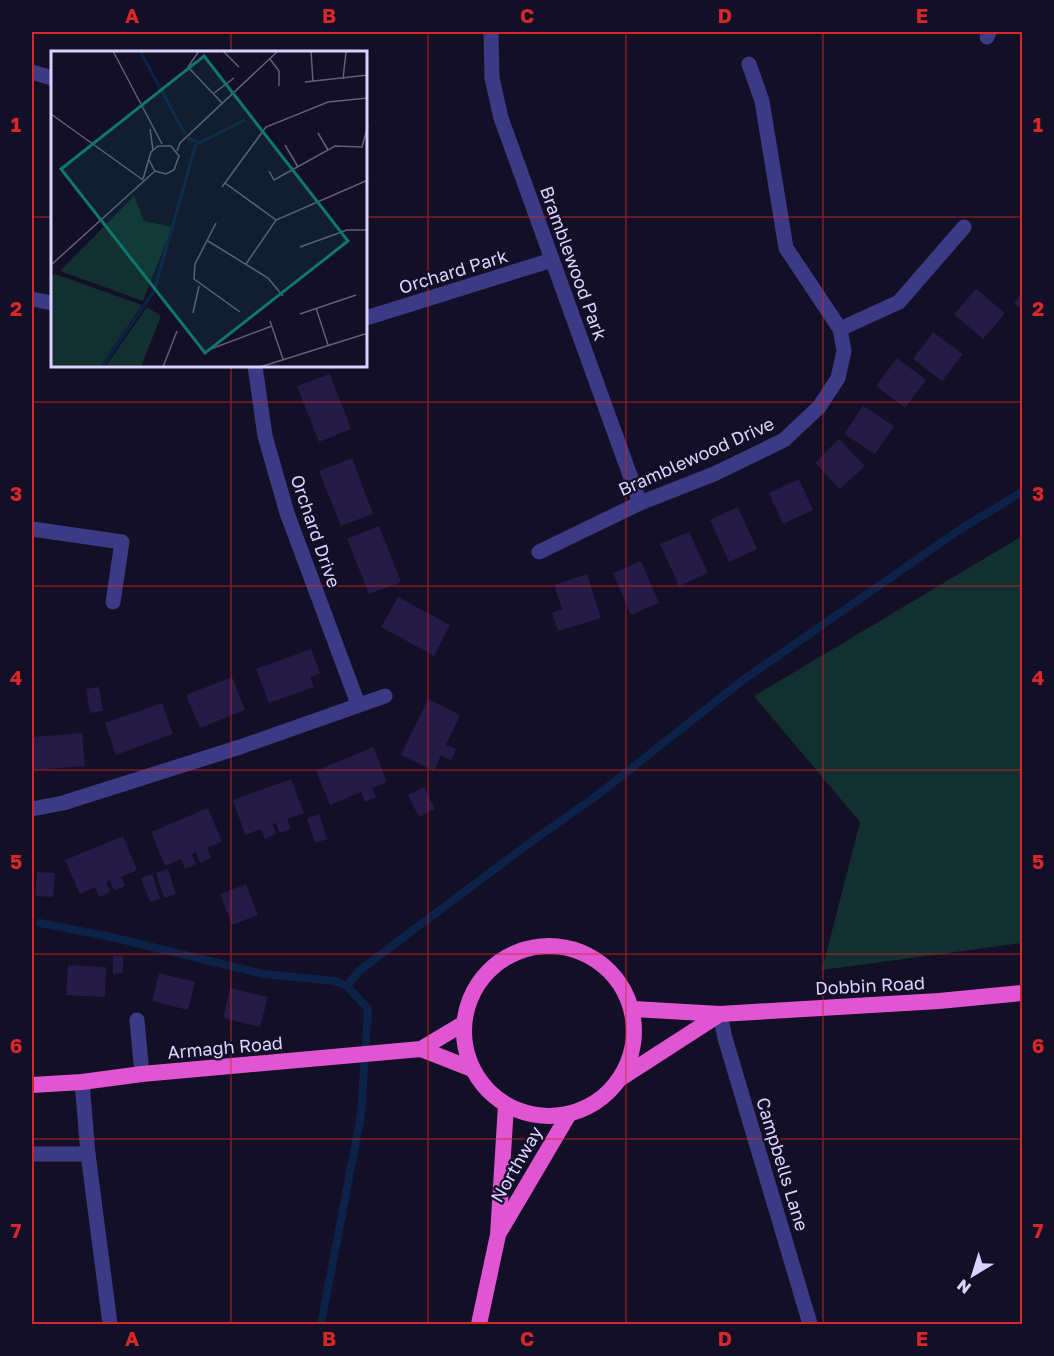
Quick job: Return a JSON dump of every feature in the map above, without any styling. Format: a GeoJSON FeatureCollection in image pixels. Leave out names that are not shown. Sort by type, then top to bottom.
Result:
{"type":"FeatureCollection","features":[{"type":"Feature","properties":{"kind":"highway"},"geometry":{"type":"LineString","coordinates":[[540,946],[568,948],[594,958],[615,976],[634,1009],[632,1054],[621,1078],[604,1098],[581,1111],[555,1117],[530,1115],[506,1105],[486,1090],[472,1069],[462,1046],[461,1025],[473,991],[490,968],[513,953],[540,946]]}},
{"type":"Feature","properties":{"kind":"highway","name":"Dobbin Road"},"geometry":{"type":"LineString","coordinates":[[634,1009],[720,1014],[939,1001],[1023,993]]}},
{"type":"Feature","properties":{"kind":"highway","name":"Dobbin Road"},"geometry":{"type":"LineString","coordinates":[[621,1078],[720,1014]]}},
{"type":"Feature","properties":{"kind":"highway","name":"Armagh Road"},"geometry":{"type":"LineString","coordinates":[[32,1085],[421,1049],[461,1025]]}},
{"type":"Feature","properties":{"kind":"highway","name":"Armagh Road"},"geometry":{"type":"LineString","coordinates":[[421,1049],[472,1069]]}},
{"type":"Feature","properties":{"kind":"highway","name":"Northway"},"geometry":{"type":"LineString","coordinates":[[479,1324],[498,1235],[506,1105]]}},
{"type":"Feature","properties":{"kind":"highway","name":"Northway"},"geometry":{"type":"LineString","coordinates":[[498,1235],[569,1114]]}},
{"type":"Feature","properties":{"kind":"street","name":"Bramblewood Park"},"geometry":{"type":"LineString","coordinates":[[490,32],[492,78],[501,118],[640,503]]}},
{"type":"Feature","properties":{"kind":"street","name":"Bramblewood Drive"},"geometry":{"type":"LineString","coordinates":[[539,552],[640,503],[714,474],[784,440],[819,407],[838,378],[844,351],[840,329],[786,248],[762,101],[749,64]]}},
{"type":"Feature","properties":{"kind":"street"},"geometry":{"type":"LineString","coordinates":[[32,72],[51,78]]}},
{"type":"Feature","properties":{"kind":"street"},"geometry":{"type":"LineString","coordinates":[[840,329],[899,302],[964,227]]}},
{"type":"Feature","properties":{"kind":"street","name":"Orchard Park"},"geometry":{"type":"LineString","coordinates":[[368,317],[552,260]]}},
{"type":"Feature","properties":{"kind":"street"},"geometry":{"type":"LineString","coordinates":[[32,299],[51,303]]}},
{"type":"Feature","properties":{"kind":"street","name":"Orchard Drive"},"geometry":{"type":"LineString","coordinates":[[255,368],[265,436],[287,513],[358,704]]}},
{"type":"Feature","properties":{"kind":"street"},"geometry":{"type":"LineString","coordinates":[[32,529],[122,542],[113,602]]}},
{"type":"Feature","properties":{"kind":"street"},"geometry":{"type":"LineString","coordinates":[[32,808],[63,803],[299,727],[385,696]]}},
{"type":"Feature","properties":{"kind":"street","name":"Campbells Lane"},"geometry":{"type":"LineString","coordinates":[[720,1014],[725,1038],[810,1324]]}},
{"type":"Feature","properties":{"kind":"street"},"geometry":{"type":"LineString","coordinates":[[137,1020],[142,1074]]}},
{"type":"Feature","properties":{"kind":"street"},"geometry":{"type":"LineString","coordinates":[[82,1082],[88,1154],[110,1324]]}},
{"type":"Feature","properties":{"kind":"street"},"geometry":{"type":"LineString","coordinates":[[32,1154],[88,1154]]}},
{"type":"Feature","properties":{"kind":"green space"},"geometry":{"type":"Polygon","coordinates":[[[1022,536],[1022,943],[822,970],[860,822],[754,696],[1022,536]]]}},
{"type":"Feature","properties":{"kind":"building"},"geometry":{"type":"Polygon","coordinates":[[[976,289],[1005,313],[983,339],[954,314],[976,289]]]}},
{"type":"Feature","properties":{"kind":"building"},"geometry":{"type":"Polygon","coordinates":[[[1022,292],[1022,310],[1014,304],[1022,292]]]}},
{"type":"Feature","properties":{"kind":"building"},"geometry":{"type":"Polygon","coordinates":[[[933,332],[963,354],[942,381],[913,359],[933,332]]]}},
{"type":"Feature","properties":{"kind":"building"},"geometry":{"type":"Polygon","coordinates":[[[897,358],[926,380],[905,408],[876,386],[897,358]]]}},
{"type":"Feature","properties":{"kind":"building"},"geometry":{"type":"Polygon","coordinates":[[[330,374],[351,429],[319,442],[297,386],[330,374]]]}},
{"type":"Feature","properties":{"kind":"building"},"geometry":{"type":"Polygon","coordinates":[[[863,406],[894,426],[875,454],[844,434],[863,406]]]}},
{"type":"Feature","properties":{"kind":"building"},"geometry":{"type":"Polygon","coordinates":[[[839,439],[865,466],[840,489],[815,463],[839,439]]]}},
{"type":"Feature","properties":{"kind":"building"},"geometry":{"type":"Polygon","coordinates":[[[352,458],[373,514],[341,526],[319,471],[352,458]]]}},
{"type":"Feature","properties":{"kind":"building"},"geometry":{"type":"Polygon","coordinates":[[[799,479],[813,510],[783,524],[769,493],[799,479]]]}},
{"type":"Feature","properties":{"kind":"building"},"geometry":{"type":"Polygon","coordinates":[[[738,507],[757,549],[729,562],[710,520],[738,507]]]}},
{"type":"Feature","properties":{"kind":"building"},"geometry":{"type":"Polygon","coordinates":[[[379,526],[401,582],[369,594],[347,539],[379,526]]]}},
{"type":"Feature","properties":{"kind":"building"},"geometry":{"type":"Polygon","coordinates":[[[689,532],[708,573],[679,586],[660,544],[689,532]]]}},
{"type":"Feature","properties":{"kind":"building"},"geometry":{"type":"Polygon","coordinates":[[[641,561],[659,603],[631,615],[613,573],[641,561]]]}},
{"type":"Feature","properties":{"kind":"building"},"geometry":{"type":"Polygon","coordinates":[[[587,574],[601,618],[558,631],[552,613],[562,609],[554,585],[587,574]]]}},
{"type":"Feature","properties":{"kind":"building"},"geometry":{"type":"Polygon","coordinates":[[[398,597],[450,625],[434,656],[381,627],[398,597]]]}},
{"type":"Feature","properties":{"kind":"building"},"geometry":{"type":"Polygon","coordinates":[[[311,649],[320,673],[310,677],[314,687],[269,703],[256,669],[311,649]]]}},
{"type":"Feature","properties":{"kind":"building"},"geometry":{"type":"Polygon","coordinates":[[[232,677],[245,710],[200,728],[186,695],[232,677]]]}},
{"type":"Feature","properties":{"kind":"building"},"geometry":{"type":"Polygon","coordinates":[[[99,687],[103,711],[90,713],[86,689],[99,687]]]}},
{"type":"Feature","properties":{"kind":"building"},"geometry":{"type":"Polygon","coordinates":[[[428,699],[460,715],[446,745],[456,749],[451,760],[441,755],[434,771],[401,755],[428,699]]]}},
{"type":"Feature","properties":{"kind":"building"},"geometry":{"type":"Polygon","coordinates":[[[162,703],[173,734],[116,755],[105,723],[162,703]]]}},
{"type":"Feature","properties":{"kind":"building"},"geometry":{"type":"Polygon","coordinates":[[[82,733],[85,766],[32,770],[32,737],[82,733]]]}},
{"type":"Feature","properties":{"kind":"building"},"geometry":{"type":"Polygon","coordinates":[[[373,747],[387,782],[372,788],[376,797],[365,802],[361,792],[330,805],[316,771],[373,747]]]}},
{"type":"Feature","properties":{"kind":"building"},"geometry":{"type":"Polygon","coordinates":[[[291,779],[304,813],[287,819],[291,829],[280,833],[276,823],[272,824],[276,834],[265,839],[261,829],[245,835],[233,800],[291,779]]]}},
{"type":"Feature","properties":{"kind":"building"},"geometry":{"type":"Polygon","coordinates":[[[424,787],[435,809],[419,817],[408,795],[424,787]]]}},
{"type":"Feature","properties":{"kind":"building"},"geometry":{"type":"Polygon","coordinates":[[[208,808],[222,842],[207,848],[211,858],[200,863],[196,852],[192,854],[196,864],[185,869],[181,859],[165,866],[151,832],[208,808]]]}},
{"type":"Feature","properties":{"kind":"building"},"geometry":{"type":"Polygon","coordinates":[[[319,814],[327,839],[315,843],[307,819],[319,814]]]}},
{"type":"Feature","properties":{"kind":"building"},"geometry":{"type":"Polygon","coordinates":[[[123,836],[137,870],[121,877],[125,886],[114,891],[110,880],[106,882],[110,892],[99,897],[95,887],[80,894],[65,860],[123,836]]]}},
{"type":"Feature","properties":{"kind":"building"},"geometry":{"type":"Polygon","coordinates":[[[168,869],[176,894],[164,898],[156,873],[168,869]]]}},
{"type":"Feature","properties":{"kind":"building"},"geometry":{"type":"Polygon","coordinates":[[[37,872],[55,873],[53,897],[35,896],[37,872]]]}},
{"type":"Feature","properties":{"kind":"building"},"geometry":{"type":"Polygon","coordinates":[[[152,874],[160,899],[150,902],[141,878],[152,874]]]}},
{"type":"Feature","properties":{"kind":"building"},"geometry":{"type":"Polygon","coordinates":[[[246,884],[258,915],[232,925],[220,894],[246,884]]]}},
{"type":"Feature","properties":{"kind":"building"},"geometry":{"type":"Polygon","coordinates":[[[123,955],[123,973],[113,974],[113,956],[123,955]]]}},
{"type":"Feature","properties":{"kind":"building"},"geometry":{"type":"Polygon","coordinates":[[[68,965],[106,967],[105,997],[66,995],[68,965]]]}},
{"type":"Feature","properties":{"kind":"building"},"geometry":{"type":"Polygon","coordinates":[[[159,973],[195,982],[188,1010],[152,1001],[159,973]]]}},
{"type":"Feature","properties":{"kind":"building"},"geometry":{"type":"Polygon","coordinates":[[[230,988],[268,997],[260,1027],[223,1018],[230,988]]]}},
{"type":"Feature","properties":{"kind":"waterway"},"geometry":{"type":"LineString","coordinates":[[347,986],[359,971],[595,797],[743,680],[962,528],[1022,492]]}},
{"type":"Feature","properties":{"kind":"waterway"},"geometry":{"type":"LineString","coordinates":[[40,923],[111,937],[264,974],[335,981],[347,986],[368,1009],[361,1115],[321,1324]]}}]}
